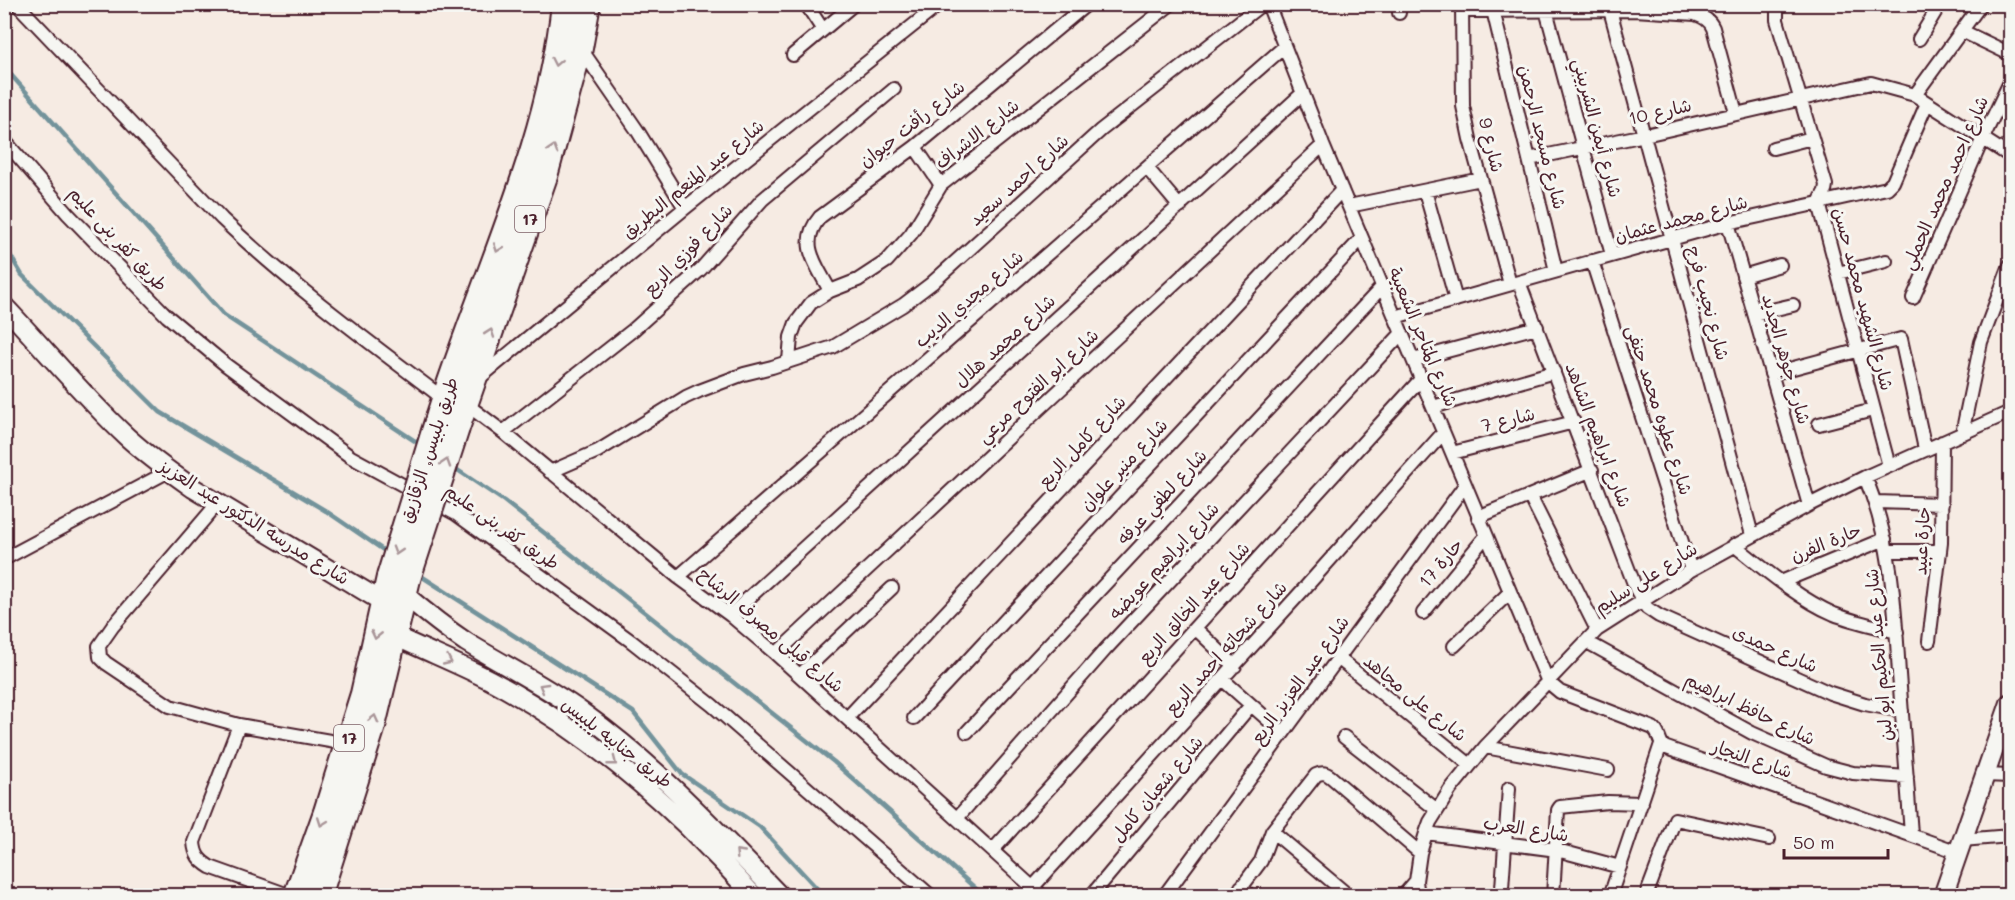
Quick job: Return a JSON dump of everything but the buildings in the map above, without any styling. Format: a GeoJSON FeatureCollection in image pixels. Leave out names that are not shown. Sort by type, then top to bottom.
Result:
{"type":"FeatureCollection","features":[{"type":"Feature","properties":{"kind":"highway","name":"طريق بلبيس, الزقازيق"},"geometry":{"type":"LineString","coordinates":[[296,896],[456,406],[539,130],[556,63],[564,4]]}},
{"type":"Feature","properties":{"kind":"highway","name":"طريق بلبيس, الزقازيق"},"geometry":{"type":"LineString","coordinates":[[456,406],[545,176],[580,48],[588,4]]}},
{"type":"Feature","properties":{"kind":"highway","name":"طريق بلبيس, الزقازيق"},"geometry":{"type":"LineString","coordinates":[[319,896],[373,726],[395,636],[396,588]]}},
{"type":"Feature","properties":{"kind":"main road","name":"شارع مدرسه الدكتور عبد العزيز"},"geometry":{"type":"LineString","coordinates":[[4,306],[108,418],[127,437],[169,471],[218,503],[396,588]]}},
{"type":"Feature","properties":{"kind":"main road","name":"طريق جنابيه بلبيس"},"geometry":{"type":"LineString","coordinates":[[396,588],[466,642],[553,693],[597,722],[631,749],[699,812],[780,896]]}},
{"type":"Feature","properties":{"kind":"main road","name":"طريق جنابيه بلبيس"},"geometry":{"type":"LineString","coordinates":[[395,636],[490,680],[542,711],[584,740],[639,783],[687,826],[754,896]]}},
{"type":"Feature","properties":{"kind":"main road"},"geometry":{"type":"LineString","coordinates":[[1942,896],[1985,775],[2007,725],[2010,704]]}},
{"type":"Feature","properties":{"kind":"street"},"geometry":{"type":"LineString","coordinates":[[17,4],[252,248],[308,295],[456,406]]}},
{"type":"Feature","properties":{"kind":"street"},"geometry":{"type":"LineString","coordinates":[[806,4],[823,30]]}},
{"type":"Feature","properties":{"kind":"street"},"geometry":{"type":"LineString","coordinates":[[793,55],[854,4]]}},
{"type":"Feature","properties":{"kind":"street","name":"شارع عبد المنعم البطريق"},"geometry":{"type":"LineString","coordinates":[[456,406],[685,208],[940,4]]}},
{"type":"Feature","properties":{"kind":"street","name":"شارع رأفت حيوان"},"geometry":{"type":"LineString","coordinates":[[830,291],[810,253],[809,234],[820,217],[915,147],[1087,4]]}},
{"type":"Feature","properties":{"kind":"street","name":"شارع الاشراف"},"geometry":{"type":"LineString","coordinates":[[789,361],[791,337],[799,318],[811,303],[830,291],[858,280],[892,256],[911,234],[941,185],[1171,4]]}},
{"type":"Feature","properties":{"kind":"street","name":"شارع احمد سعيد"},"geometry":{"type":"LineString","coordinates":[[550,472],[598,451],[686,397],[744,374],[833,346],[903,305],[932,283],[1101,130],[1262,4]]}},
{"type":"Feature","properties":{"kind":"street","name":"شارع المتاجر الشعبية"},"geometry":{"type":"LineString","coordinates":[[1268,4],[1323,145],[1548,682]]}},
{"type":"Feature","properties":{"kind":"street","name":"شارع الشهيد محمد حسن"},"geometry":{"type":"LineString","coordinates":[[1777,4],[1777,20],[1826,185],[1819,203],[1889,466]]}},
{"type":"Feature","properties":{"kind":"street"},"geometry":{"type":"LineString","coordinates":[[1919,39],[1940,4]]}},
{"type":"Feature","properties":{"kind":"street"},"geometry":{"type":"LineString","coordinates":[[1915,95],[1981,4]]}},
{"type":"Feature","properties":{"kind":"street"},"geometry":{"type":"LineString","coordinates":[[1462,8],[1493,10],[1540,8],[1610,10],[1635,7],[1697,9],[1713,27],[1736,113]]}},
{"type":"Feature","properties":{"kind":"street","name":"شارع 9"},"geometry":{"type":"LineString","coordinates":[[1462,8],[1463,106],[1481,179],[1514,283]]}},
{"type":"Feature","properties":{"kind":"street","name":"شارع أيمن الشربيني"},"geometry":{"type":"LineString","coordinates":[[1540,8],[1583,148],[1612,255]]}},
{"type":"Feature","properties":{"kind":"street","name":"شارع مسجد الرحمن"},"geometry":{"type":"LineString","coordinates":[[1493,10],[1556,272]]}},
{"type":"Feature","properties":{"kind":"street","name":"شارع نجيب فرج"},"geometry":{"type":"LineString","coordinates":[[1610,10],[1752,535]]}},
{"type":"Feature","properties":{"kind":"street"},"geometry":{"type":"LineString","coordinates":[[1962,31],[2010,54]]}},
{"type":"Feature","properties":{"kind":"street","name":"شارع مجدي الديب"},"geometry":{"type":"LineString","coordinates":[[678,577],[1284,47]]}},
{"type":"Feature","properties":{"kind":"street"},"geometry":{"type":"LineString","coordinates":[[580,48],[637,130],[685,208]]}},
{"type":"Feature","properties":{"kind":"street","name":"شارع احمد محمد الحملي"},"geometry":{"type":"LineString","coordinates":[[1912,298],[2010,82]]}},
{"type":"Feature","properties":{"kind":"street","name":"شارع 10"},"geometry":{"type":"LineString","coordinates":[[1529,159],[1871,83],[1915,95],[2010,156]]}},
{"type":"Feature","properties":{"kind":"street","name":"شارع فوزي الربع"},"geometry":{"type":"LineString","coordinates":[[503,432],[633,330],[701,268],[762,200],[894,89]]}},
{"type":"Feature","properties":{"kind":"street","name":"شارع محمد هلال"},"geometry":{"type":"LineString","coordinates":[[730,615],[1303,93]]}},
{"type":"Feature","properties":{"kind":"street","name":"شارع محمد عثمان"},"geometry":{"type":"LineString","coordinates":[[1395,317],[1728,223],[1883,189],[1890,185],[1927,103]]}},
{"type":"Feature","properties":{"kind":"street"},"geometry":{"type":"LineString","coordinates":[[1773,148],[1812,138]]}},
{"type":"Feature","properties":{"kind":"street","name":"طريق كفر بنى عليم"},"geometry":{"type":"LineString","coordinates":[[4,140],[68,214],[167,316],[226,366],[351,457],[461,517],[631,641],[712,705],[931,896]]}},
{"type":"Feature","properties":{"kind":"street","name":"شارع ابو الفتوح مرعي"},"geometry":{"type":"LineString","coordinates":[[777,654],[1323,145]]}},
{"type":"Feature","properties":{"kind":"street"},"geometry":{"type":"LineString","coordinates":[[915,147],[941,185]]}},
{"type":"Feature","properties":{"kind":"street"},"geometry":{"type":"LineString","coordinates":[[1147,168],[1180,207]]}},
{"type":"Feature","properties":{"kind":"street"},"geometry":{"type":"LineString","coordinates":[[1349,206],[1481,179]]}},
{"type":"Feature","properties":{"kind":"street","name":"شارع كامل الربع"},"geometry":{"type":"LineString","coordinates":[[848,718],[1342,190]]}},
{"type":"Feature","properties":{"kind":"street"},"geometry":{"type":"LineString","coordinates":[[1425,190],[1456,300]]}},
{"type":"Feature","properties":{"kind":"street","name":"شارع جوهر الجديد"},"geometry":{"type":"LineString","coordinates":[[1728,223],[1809,505]]}},
{"type":"Feature","properties":{"kind":"street","name":"شارع منير علوان"},"geometry":{"type":"LineString","coordinates":[[914,718],[1362,238]]}},
{"type":"Feature","properties":{"kind":"street","name":"شارع عطوه محمد حنفى"},"geometry":{"type":"LineString","coordinates":[[1592,261],[1691,570]]}},
{"type":"Feature","properties":{"kind":"street"},"geometry":{"type":"LineString","coordinates":[[1838,273],[1886,261]]}},
{"type":"Feature","properties":{"kind":"street"},"geometry":{"type":"LineString","coordinates":[[1743,276],[1780,265]]}},
{"type":"Feature","properties":{"kind":"street"},"geometry":{"type":"LineString","coordinates":[[1962,434],[1981,342],[2010,265]]}},
{"type":"Feature","properties":{"kind":"street","name":"شارع ابراهيم الشاهد"},"geometry":{"type":"LineString","coordinates":[[1514,283],[1537,327],[1642,602]]}},
{"type":"Feature","properties":{"kind":"street","name":"شارع لطفي عرفه"},"geometry":{"type":"LineString","coordinates":[[967,732],[1382,287]]}},
{"type":"Feature","properties":{"kind":"street"},"geometry":{"type":"LineString","coordinates":[[1754,314],[1793,304]]}},
{"type":"Feature","properties":{"kind":"street"},"geometry":{"type":"LineString","coordinates":[[1413,360],[1537,327]]}},
{"type":"Feature","properties":{"kind":"street","name":"شارع ابراهيم عويضه"},"geometry":{"type":"LineString","coordinates":[[958,817],[1113,641],[1402,333]]}},
{"type":"Feature","properties":{"kind":"street"},"geometry":{"type":"LineString","coordinates":[[1771,374],[1901,339],[1925,449]]}},
{"type":"Feature","properties":{"kind":"street"},"geometry":{"type":"LineString","coordinates":[[1433,407],[1554,372]]}},
{"type":"Feature","properties":{"kind":"street","name":"شارع عبد الخالق الربع"},"geometry":{"type":"LineString","coordinates":[[993,850],[1420,379]]}},
{"type":"Feature","properties":{"kind":"street","name":"شارع قبلى مصرف الرشاح"},"geometry":{"type":"LineString","coordinates":[[456,406],[503,432],[678,577],[730,615],[777,654],[1037,891]]}},
{"type":"Feature","properties":{"kind":"street"},"geometry":{"type":"LineString","coordinates":[[1820,424],[1874,410]]}},
{"type":"Feature","properties":{"kind":"street","name":"شارع على سليم"},"geometry":{"type":"LineString","coordinates":[[1418,896],[1416,881],[1420,853],[1430,822],[1437,810],[1485,747],[1597,630],[1691,570],[1752,535],[1865,477],[2010,412]]}},
{"type":"Feature","properties":{"kind":"street","name":"شارع 7"},"geometry":{"type":"LineString","coordinates":[[1452,453],[1574,423]]}},
{"type":"Feature","properties":{"kind":"street","name":"شارع شحاته احمد الربع"},"geometry":{"type":"LineString","coordinates":[[1037,891],[1222,679],[1443,433]]}},
{"type":"Feature","properties":{"kind":"street","name":"حارة عبيد"},"geometry":{"type":"LineString","coordinates":[[1929,641],[1940,551],[1942,442]]}},
{"type":"Feature","properties":{"kind":"street"},"geometry":{"type":"LineString","coordinates":[[1478,517],[1592,470]]}},
{"type":"Feature","properties":{"kind":"street"},"geometry":{"type":"LineString","coordinates":[[4,559],[169,471]]}},
{"type":"Feature","properties":{"kind":"street","name":"شارع عبد الحكيم ابو لبن"},"geometry":{"type":"LineString","coordinates":[[1865,477],[1876,502],[1893,586],[1911,834]]}},
{"type":"Feature","properties":{"kind":"street","name":"شارع عبد العزيز الربع"},"geometry":{"type":"LineString","coordinates":[[1164,896],[1465,486]]}},
{"type":"Feature","properties":{"kind":"street"},"geometry":{"type":"LineString","coordinates":[[1530,496],[1597,630]]}},
{"type":"Feature","properties":{"kind":"street"},"geometry":{"type":"LineString","coordinates":[[1876,502],[1942,504]]}},
{"type":"Feature","properties":{"kind":"street"},"geometry":{"type":"LineString","coordinates":[[218,503],[113,626],[98,650],[106,663],[170,706],[239,725],[347,744]]}},
{"type":"Feature","properties":{"kind":"street","name":"حارة 17"},"geometry":{"type":"LineString","coordinates":[[1423,613],[1486,536]]}},
{"type":"Feature","properties":{"kind":"street"},"geometry":{"type":"LineString","coordinates":[[1734,545],[1781,582],[1835,614],[1897,632]]}},
{"type":"Feature","properties":{"kind":"street"},"geometry":{"type":"LineString","coordinates":[[1886,545],[1940,551]]}},
{"type":"Feature","properties":{"kind":"street","name":"حارة الفرن"},"geometry":{"type":"LineString","coordinates":[[1781,582],[1886,545]]}},
{"type":"Feature","properties":{"kind":"street"},"geometry":{"type":"LineString","coordinates":[[800,675],[892,588]]}},
{"type":"Feature","properties":{"kind":"street"},"geometry":{"type":"LineString","coordinates":[[1454,646],[1510,592]]}},
{"type":"Feature","properties":{"kind":"street","name":"شارع حمدى"},"geometry":{"type":"LineString","coordinates":[[1642,602],[1652,612],[1796,679],[1865,704],[1902,711]]}},
{"type":"Feature","properties":{"kind":"street"},"geometry":{"type":"LineString","coordinates":[[1195,628],[1235,666]]}},
{"type":"Feature","properties":{"kind":"street","name":"شارع حافظ ابراهيم"},"geometry":{"type":"LineString","coordinates":[[1587,642],[1752,733],[1826,766],[1852,773],[1906,777]]}},
{"type":"Feature","properties":{"kind":"street","name":"شارع على مجاهد"},"geometry":{"type":"LineString","coordinates":[[1338,658],[1470,765]]}},
{"type":"Feature","properties":{"kind":"street"},"geometry":{"type":"LineString","coordinates":[[1222,679],[1283,734]]}},
{"type":"Feature","properties":{"kind":"street","name":"شارع النجار"},"geometry":{"type":"LineString","coordinates":[[1548,682],[1560,692],[1653,728],[1659,734],[1661,744],[1911,834],[1960,846]]}},
{"type":"Feature","properties":{"kind":"street","name":"شارع شعبان كامل"},"geometry":{"type":"LineString","coordinates":[[1091,896],[1251,705]]}},
{"type":"Feature","properties":{"kind":"street"},"geometry":{"type":"LineString","coordinates":[[239,725],[194,842],[195,852],[201,861],[210,867],[291,896]]}},
{"type":"Feature","properties":{"kind":"street"},"geometry":{"type":"LineString","coordinates":[[1344,736],[1437,810]]}},
{"type":"Feature","properties":{"kind":"street"},"geometry":{"type":"LineString","coordinates":[[1610,896],[1661,744]]}},
{"type":"Feature","properties":{"kind":"street"},"geometry":{"type":"LineString","coordinates":[[1485,747],[1608,770]]}},
{"type":"Feature","properties":{"kind":"street"},"geometry":{"type":"LineString","coordinates":[[1251,896],[1238,891],[1261,861],[1272,831],[1316,775],[1324,773],[1420,853]]}},
{"type":"Feature","properties":{"kind":"street"},"geometry":{"type":"LineString","coordinates":[[1985,775],[2010,776]]}},
{"type":"Feature","properties":{"kind":"street"},"geometry":{"type":"LineString","coordinates":[[1502,888],[1509,788]]}},
{"type":"Feature","properties":{"kind":"street"},"geometry":{"type":"LineString","coordinates":[[1553,896],[1558,810],[1562,806],[1608,802],[1642,803]]}},
{"type":"Feature","properties":{"kind":"street"},"geometry":{"type":"LineString","coordinates":[[1646,896],[1675,819],[1769,839]]}},
{"type":"Feature","properties":{"kind":"street"},"geometry":{"type":"LineString","coordinates":[[1272,831],[1349,896]]}},
{"type":"Feature","properties":{"kind":"street","name":"شارع العرب"},"geometry":{"type":"LineString","coordinates":[[1426,833],[1557,850],[1620,867]]}},
{"type":"Feature","properties":{"kind":"street"},"geometry":{"type":"LineString","coordinates":[[1960,846],[2010,836]]}},
{"type":"Feature","properties":{"kind":"street"},"geometry":{"type":"LineString","coordinates":[[1403,896],[1416,881]]}},
{"type":"Feature","properties":{"kind":"waterway"},"geometry":{"type":"LineString","coordinates":[[4,67],[224,315],[421,445]]}},
{"type":"Feature","properties":{"kind":"waterway"},"geometry":{"type":"LineString","coordinates":[[4,245],[22,275],[160,412],[326,511],[389,554]]}},
{"type":"Feature","properties":{"kind":"waterway"},"geometry":{"type":"LineString","coordinates":[[453,467],[504,501],[834,762],[984,896]]}},
{"type":"Feature","properties":{"kind":"waterway"},"geometry":{"type":"LineString","coordinates":[[418,574],[633,712],[682,774],[760,827],[824,896]]}}]}
